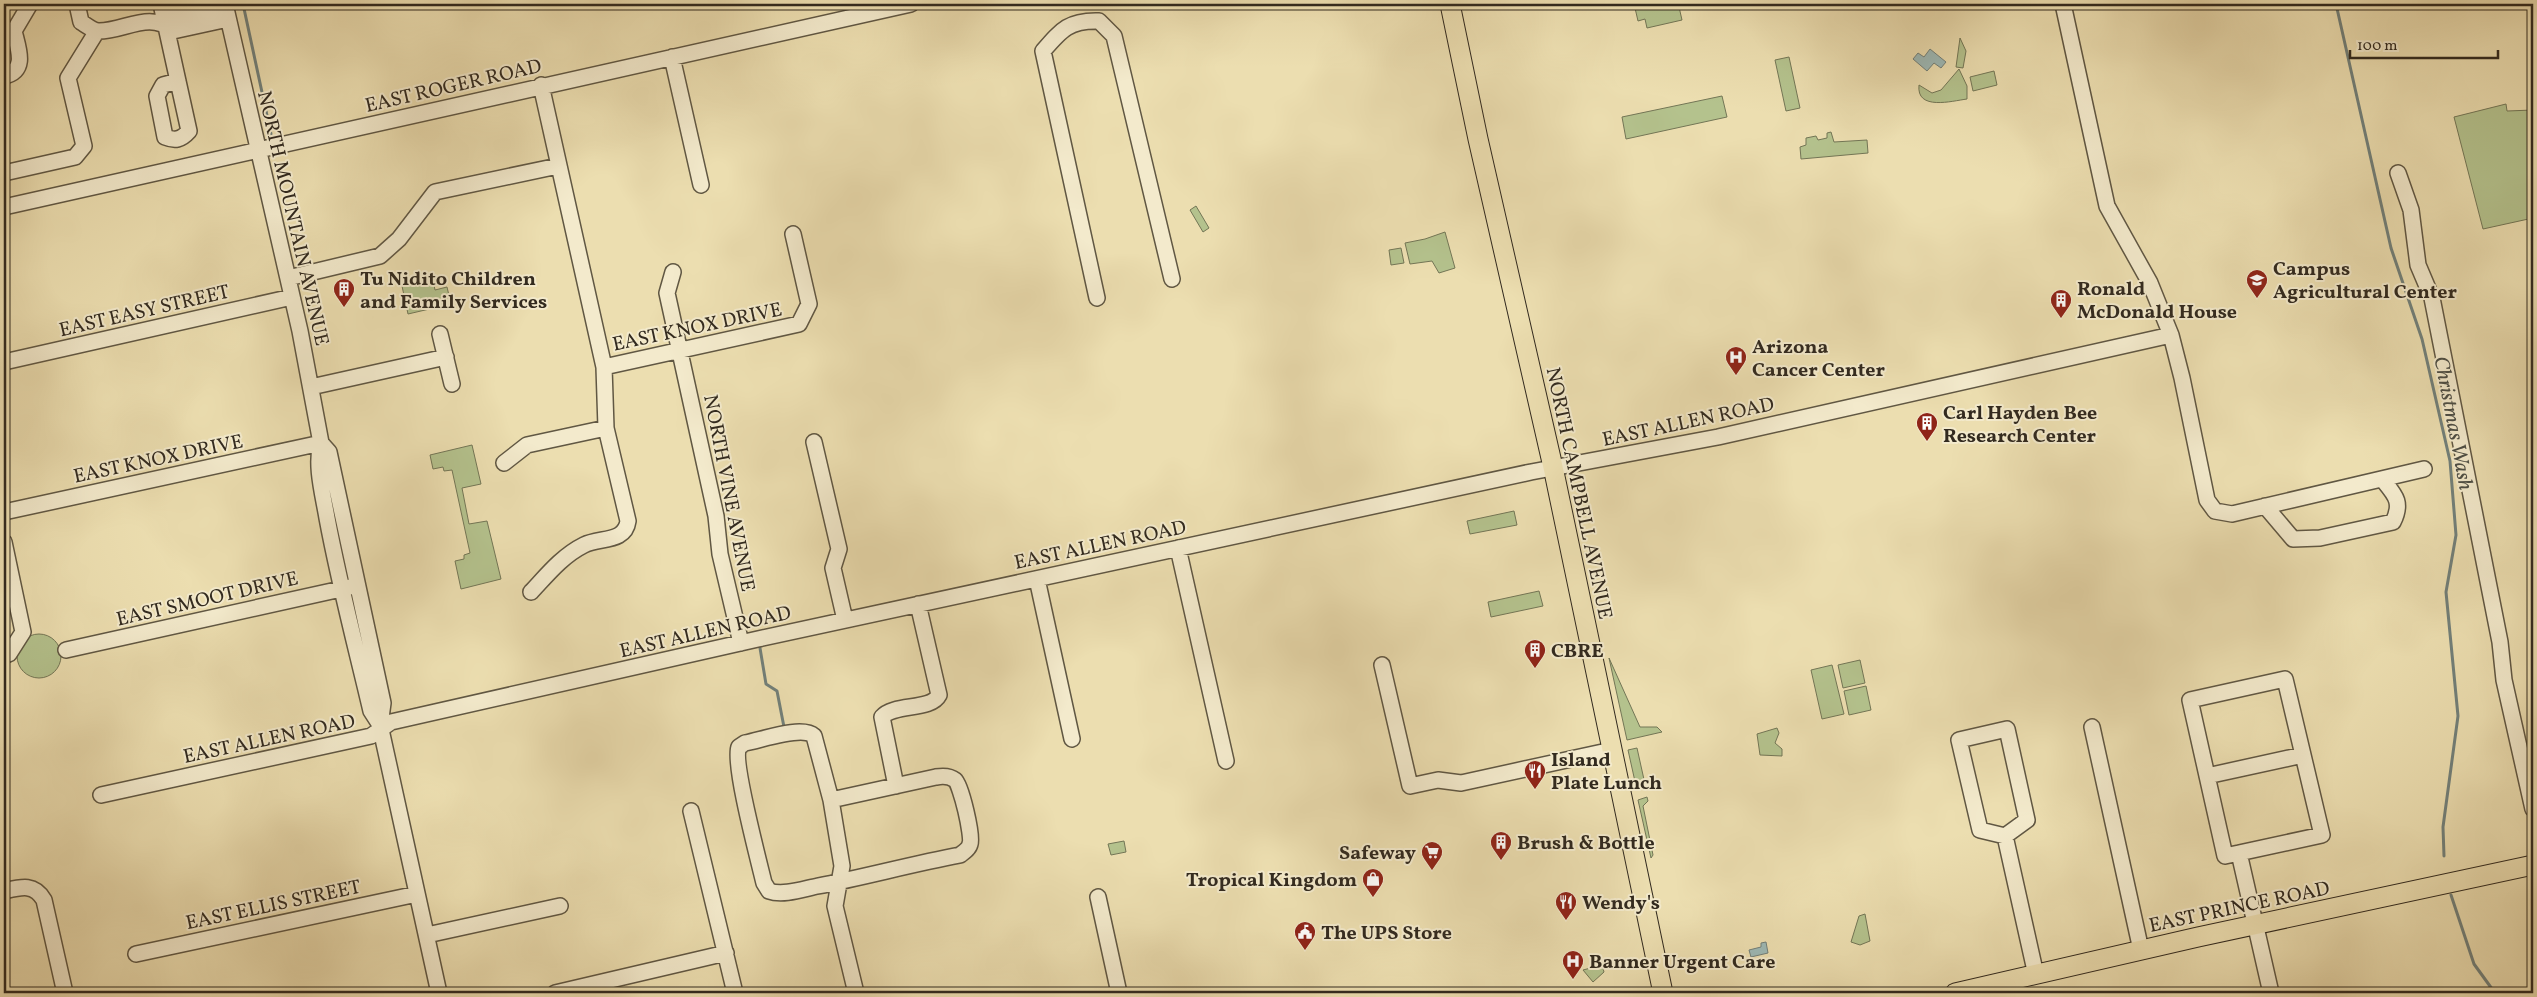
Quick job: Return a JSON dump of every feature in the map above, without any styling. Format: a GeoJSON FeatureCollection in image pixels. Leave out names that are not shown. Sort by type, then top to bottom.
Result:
{"type":"FeatureCollection","features":[{"type":"Feature","properties":{"kind":"main road","name":"NORTH CAMPBELL AVENUE"},"geometry":{"type":"LineString","coordinates":[[1450,4],[1478,139],[1553,467],[1663,993]]}},
{"type":"Feature","properties":{"kind":"main road","name":"EAST PRINCE ROAD"},"geometry":{"type":"LineString","coordinates":[[1961,993],[2141,950],[2533,865]]}},
{"type":"Feature","properties":{"kind":"street"},"geometry":{"type":"LineString","coordinates":[[4,76],[10,74],[18,67],[21,59],[14,31],[30,4]]}},
{"type":"Feature","properties":{"kind":"street"},"geometry":{"type":"LineString","coordinates":[[77,4],[81,22],[97,31],[149,20],[166,25]]}},
{"type":"Feature","properties":{"kind":"street"},"geometry":{"type":"LineString","coordinates":[[161,4],[178,81]]}},
{"type":"Feature","properties":{"kind":"street","name":"EAST ROGER ROAD"},"geometry":{"type":"LineString","coordinates":[[4,207],[541,85],[911,4]]}},
{"type":"Feature","properties":{"kind":"street"},"geometry":{"type":"LineString","coordinates":[[2063,4],[2107,206],[2150,283],[2171,336],[2182,378],[2207,500],[2215,511],[2232,514],[2424,469]]}},
{"type":"Feature","properties":{"kind":"street"},"geometry":{"type":"LineString","coordinates":[[166,25],[171,17],[226,9]]}},
{"type":"Feature","properties":{"kind":"street","name":"NORTH MOUNTAIN AVENUE"},"geometry":{"type":"LineString","coordinates":[[226,9],[288,278],[321,443],[329,452],[350,587],[359,630],[382,704],[381,727],[439,993]]}},
{"type":"Feature","properties":{"kind":"street"},"geometry":{"type":"LineString","coordinates":[[1098,298],[1043,51],[1059,33],[1080,20],[1099,21],[1114,36],[1172,279]]}},
{"type":"Feature","properties":{"kind":"street"},"geometry":{"type":"LineString","coordinates":[[4,173],[75,158],[84,146],[68,78],[97,31]]}},
{"type":"Feature","properties":{"kind":"street"},"geometry":{"type":"LineString","coordinates":[[672,57],[701,185]]}},
{"type":"Feature","properties":{"kind":"street"},"geometry":{"type":"LineString","coordinates":[[531,592],[559,562],[574,551],[586,544],[621,535],[627,529],[628,521],[606,428],[604,367],[578,246],[571,227],[541,85]]}},
{"type":"Feature","properties":{"kind":"street"},"geometry":{"type":"LineString","coordinates":[[288,278],[380,256],[399,239],[435,192],[558,166]]}},
{"type":"Feature","properties":{"kind":"street"},"geometry":{"type":"LineString","coordinates":[[2398,174],[2411,210],[2418,265],[2432,298],[2500,642],[2504,680],[2533,809]]}},
{"type":"Feature","properties":{"kind":"street","name":"EAST KNOX DRIVE"},"geometry":{"type":"LineString","coordinates":[[604,367],[799,324],[809,304],[793,234]]}},
{"type":"Feature","properties":{"kind":"street","name":"NORTH VINE AVENUE"},"geometry":{"type":"LineString","coordinates":[[673,272],[667,293],[716,516],[720,554],[741,643]]}},
{"type":"Feature","properties":{"kind":"street","name":"EAST EASY STREET"},"geometry":{"type":"LineString","coordinates":[[4,362],[292,297]]}},
{"type":"Feature","properties":{"kind":"street"},"geometry":{"type":"LineString","coordinates":[[440,334],[452,384]]}},
{"type":"Feature","properties":{"kind":"street","name":"EAST ALLEN ROAD"},"geometry":{"type":"LineString","coordinates":[[101,795],[371,736],[381,727],[391,722],[741,643],[1553,467],[1718,437],[2171,336]]}},
{"type":"Feature","properties":{"kind":"street"},"geometry":{"type":"LineString","coordinates":[[311,387],[446,357]]}},
{"type":"Feature","properties":{"kind":"street"},"geometry":{"type":"LineString","coordinates":[[504,463],[526,445],[606,428]]}},
{"type":"Feature","properties":{"kind":"street"},"geometry":{"type":"LineString","coordinates":[[1546,437],[1557,455],[1564,458],[1608,449],[1623,453]]}},
{"type":"Feature","properties":{"kind":"street"},"geometry":{"type":"LineString","coordinates":[[814,442],[838,549],[833,568],[845,620]]}},
{"type":"Feature","properties":{"kind":"street","name":"EAST KNOX DRIVE"},"geometry":{"type":"LineString","coordinates":[[4,512],[321,443]]}},
{"type":"Feature","properties":{"kind":"street"},"geometry":{"type":"LineString","coordinates":[[2265,506],[2293,539],[2320,538],[2393,522],[2398,510],[2396,496],[2382,479]]}},
{"type":"Feature","properties":{"kind":"street"},"geometry":{"type":"LineString","coordinates":[[4,542],[23,632],[9,654],[4,655]]}},
{"type":"Feature","properties":{"kind":"street"},"geometry":{"type":"LineString","coordinates":[[1178,548],[1226,761]]}},
{"type":"Feature","properties":{"kind":"street"},"geometry":{"type":"LineString","coordinates":[[1037,579],[1072,739]]}},
{"type":"Feature","properties":{"kind":"street","name":"EAST SMOOT DRIVE"},"geometry":{"type":"LineString","coordinates":[[66,650],[350,587]]}},
{"type":"Feature","properties":{"kind":"street"},"geometry":{"type":"LineString","coordinates":[[896,786],[882,718],[890,712],[933,702],[939,696],[918,604]]}},
{"type":"Feature","properties":{"kind":"street"},"geometry":{"type":"LineString","coordinates":[[1382,665],[1410,786],[1438,780],[1461,783],[1612,750]]}},
{"type":"Feature","properties":{"kind":"street"},"geometry":{"type":"LineString","coordinates":[[2285,679],[2303,755],[2322,835],[2225,856],[2190,700],[2285,679]]}},
{"type":"Feature","properties":{"kind":"street"},"geometry":{"type":"LineString","coordinates":[[2092,727],[2141,950]]}},
{"type":"Feature","properties":{"kind":"street"},"geometry":{"type":"LineString","coordinates":[[2007,729],[2027,820],[2004,836],[1980,830],[1959,740],[2007,729]]}},
{"type":"Feature","properties":{"kind":"street"},"geometry":{"type":"LineString","coordinates":[[831,800],[940,777],[954,779],[958,784],[970,833],[971,842],[968,849],[960,855],[838,882],[782,893],[769,891],[766,887],[747,809],[737,751],[745,743],[799,732],[810,732],[814,736],[831,800],[842,866],[838,882],[835,906],[856,993]]}},
{"type":"Feature","properties":{"kind":"street"},"geometry":{"type":"LineString","coordinates":[[2207,776],[2303,755]]}},
{"type":"Feature","properties":{"kind":"street"},"geometry":{"type":"LineString","coordinates":[[692,811],[735,993]]}},
{"type":"Feature","properties":{"kind":"street"},"geometry":{"type":"LineString","coordinates":[[2004,836],[2036,974]]}},
{"type":"Feature","properties":{"kind":"street"},"geometry":{"type":"LineString","coordinates":[[2239,853],[2270,993]]}},
{"type":"Feature","properties":{"kind":"street"},"geometry":{"type":"LineString","coordinates":[[4,891],[39,887],[46,907],[65,993]]}},
{"type":"Feature","properties":{"kind":"street","name":"EAST ELLIS STREET"},"geometry":{"type":"LineString","coordinates":[[136,954],[417,894]]}},
{"type":"Feature","properties":{"kind":"street"},"geometry":{"type":"LineString","coordinates":[[1098,897],[1118,993]]}},
{"type":"Feature","properties":{"kind":"street"},"geometry":{"type":"LineString","coordinates":[[427,935],[560,906]]}},
{"type":"Feature","properties":{"kind":"street"},"geometry":{"type":"LineString","coordinates":[[555,993],[726,953]]}},
{"type":"Feature","properties":{"kind":"green space"},"geometry":{"type":"Polygon","coordinates":[[[1654,4],[1668,4],[1670,9],[1679,7],[1682,20],[1647,28],[1645,19],[1638,21],[1635,8],[1654,4]]]}},
{"type":"Feature","properties":{"kind":"green space"},"geometry":{"type":"Polygon","coordinates":[[[1960,38],[1966,51],[1963,68],[1956,67],[1960,38]]]}},
{"type":"Feature","properties":{"kind":"green space"},"geometry":{"type":"Polygon","coordinates":[[[1789,57],[1800,108],[1786,111],[1775,60],[1789,57]]]}},
{"type":"Feature","properties":{"kind":"green space"},"geometry":{"type":"Polygon","coordinates":[[[1959,69],[1967,86],[1967,99],[1936,102],[1923,98],[1919,85],[1932,93],[1941,90],[1959,69]]]}},
{"type":"Feature","properties":{"kind":"green space"},"geometry":{"type":"Polygon","coordinates":[[[1994,71],[1997,85],[1973,91],[1970,77],[1994,71]]]}},
{"type":"Feature","properties":{"kind":"green space"},"geometry":{"type":"Polygon","coordinates":[[[1722,96],[1727,117],[1626,139],[1622,117],[1722,96]]]}},
{"type":"Feature","properties":{"kind":"green space"},"geometry":{"type":"Polygon","coordinates":[[[2506,104],[2507,111],[2533,110],[2533,218],[2483,229],[2454,117],[2506,104]]]}},
{"type":"Feature","properties":{"kind":"green space"},"geometry":{"type":"Polygon","coordinates":[[[1831,132],[1834,142],[1867,140],[1868,153],[1801,159],[1800,147],[1806,145],[1806,138],[1816,136],[1818,140],[1827,138],[1827,133],[1831,132]]]}},
{"type":"Feature","properties":{"kind":"green space"},"geometry":{"type":"Polygon","coordinates":[[[1196,206],[1209,228],[1203,232],[1190,210],[1196,206]]]}},
{"type":"Feature","properties":{"kind":"green space"},"geometry":{"type":"Polygon","coordinates":[[[1445,232],[1455,268],[1439,273],[1432,261],[1410,264],[1405,243],[1445,232]]]}},
{"type":"Feature","properties":{"kind":"green space"},"geometry":{"type":"Polygon","coordinates":[[[1401,248],[1404,263],[1391,265],[1389,250],[1401,248]]]}},
{"type":"Feature","properties":{"kind":"green space"},"geometry":{"type":"Polygon","coordinates":[[[433,280],[435,290],[447,287],[451,304],[408,314],[402,286],[433,280]]]}},
{"type":"Feature","properties":{"kind":"green space"},"geometry":{"type":"Polygon","coordinates":[[[472,445],[481,484],[462,488],[469,524],[487,521],[501,579],[461,589],[455,561],[464,559],[464,555],[470,553],[452,470],[444,471],[443,467],[433,469],[430,455],[472,445]]]}},
{"type":"Feature","properties":{"kind":"green space"},"geometry":{"type":"Polygon","coordinates":[[[1514,511],[1517,525],[1470,534],[1467,521],[1514,511]]]}},
{"type":"Feature","properties":{"kind":"green space"},"geometry":{"type":"Polygon","coordinates":[[[1539,591],[1543,606],[1491,617],[1488,602],[1539,591]]]}},
{"type":"Feature","properties":{"kind":"green space"},"geometry":{"type":"Polygon","coordinates":[[[43,634],[55,640],[60,647],[60,665],[55,672],[48,677],[35,678],[27,675],[20,668],[17,652],[20,644],[27,637],[43,634]]]}},
{"type":"Feature","properties":{"kind":"green space"},"geometry":{"type":"Polygon","coordinates":[[[1609,658],[1640,727],[1657,727],[1662,732],[1627,740],[1609,658]]]}},
{"type":"Feature","properties":{"kind":"green space"},"geometry":{"type":"Polygon","coordinates":[[[1860,660],[1865,683],[1843,688],[1838,665],[1860,660]]]}},
{"type":"Feature","properties":{"kind":"green space"},"geometry":{"type":"Polygon","coordinates":[[[1832,665],[1844,714],[1822,719],[1811,670],[1832,665]]]}},
{"type":"Feature","properties":{"kind":"green space"},"geometry":{"type":"Polygon","coordinates":[[[1866,686],[1871,710],[1849,715],[1844,691],[1866,686]]]}},
{"type":"Feature","properties":{"kind":"green space"},"geometry":{"type":"Polygon","coordinates":[[[1777,728],[1779,733],[1775,743],[1782,749],[1782,756],[1760,755],[1757,734],[1777,728]]]}},
{"type":"Feature","properties":{"kind":"green space"},"geometry":{"type":"Polygon","coordinates":[[[1637,748],[1645,784],[1636,786],[1628,750],[1637,748]]]}},
{"type":"Feature","properties":{"kind":"green space"},"geometry":{"type":"Polygon","coordinates":[[[1647,797],[1648,801],[1643,806],[1653,855],[1651,858],[1638,800],[1647,797]]]}},
{"type":"Feature","properties":{"kind":"green space"},"geometry":{"type":"Polygon","coordinates":[[[1124,841],[1126,852],[1111,855],[1108,844],[1124,841]]]}},
{"type":"Feature","properties":{"kind":"green space"},"geometry":{"type":"Polygon","coordinates":[[[1865,914],[1870,941],[1860,945],[1851,942],[1859,916],[1865,914]]]}},
{"type":"Feature","properties":{"kind":"green space"},"geometry":{"type":"Polygon","coordinates":[[[1602,965],[1604,972],[1593,982],[1583,970],[1602,965]]]}},
{"type":"Feature","properties":{"kind":"water"},"geometry":{"type":"Polygon","coordinates":[[[1930,49],[1946,62],[1941,68],[1934,63],[1927,71],[1913,59],[1918,53],[1924,57],[1930,49]]]}},
{"type":"Feature","properties":{"kind":"water"},"geometry":{"type":"Polygon","coordinates":[[[1766,942],[1768,953],[1751,957],[1749,950],[1761,947],[1761,943],[1766,942]]]}},
{"type":"Feature","properties":{"kind":"waterway"},"geometry":{"type":"LineString","coordinates":[[243,4],[271,134]]}},
{"type":"Feature","properties":{"kind":"waterway","name":"Christmas Wash"},"geometry":{"type":"LineString","coordinates":[[2336,4],[2391,248],[2422,339],[2450,461],[2456,535],[2446,592],[2458,716],[2443,827],[2444,856]]}},
{"type":"Feature","properties":{"kind":"waterway"},"geometry":{"type":"LineString","coordinates":[[759,642],[766,684],[777,691],[784,727]]}},
{"type":"Feature","properties":{"kind":"waterway","name":"Christmas Wash"},"geometry":{"type":"LineString","coordinates":[[2451,895],[2474,964],[2495,993]]}},
{"type":"Feature","properties":{"kind":"place","name":"Campus Agricultural Center"},"geometry":{"type":"Point","coordinates":[2257,299]}},
{"type":"Feature","properties":{"kind":"place","name":"Tu Nidito Children and Family Services"},"geometry":{"type":"Point","coordinates":[344,308]}},
{"type":"Feature","properties":{"kind":"place","name":"Ronald McDonald House"},"geometry":{"type":"Point","coordinates":[2061,319]}},
{"type":"Feature","properties":{"kind":"place","name":"Arizona Cancer Center"},"geometry":{"type":"Point","coordinates":[1736,376]}},
{"type":"Feature","properties":{"kind":"place","name":"Carl Hayden Bee Research Center"},"geometry":{"type":"Point","coordinates":[1927,442]}},
{"type":"Feature","properties":{"kind":"place","name":"CBRE"},"geometry":{"type":"Point","coordinates":[1535,669]}},
{"type":"Feature","properties":{"kind":"place","name":"Island Plate Lunch"},"geometry":{"type":"Point","coordinates":[1535,790]}},
{"type":"Feature","properties":{"kind":"place","name":"Brush & Bottle"},"geometry":{"type":"Point","coordinates":[1501,861]}},
{"type":"Feature","properties":{"kind":"place","name":"Safeway"},"geometry":{"type":"Point","coordinates":[1432,871]}},
{"type":"Feature","properties":{"kind":"place","name":"Tropical Kingdom"},"geometry":{"type":"Point","coordinates":[1373,898]}},
{"type":"Feature","properties":{"kind":"place","name":"Wendy's"},"geometry":{"type":"Point","coordinates":[1566,921]}},
{"type":"Feature","properties":{"kind":"place","name":"The UPS Store"},"geometry":{"type":"Point","coordinates":[1305,951]}},
{"type":"Feature","properties":{"kind":"place","name":"Banner Urgent Care"},"geometry":{"type":"Point","coordinates":[1573,980]}}]}
